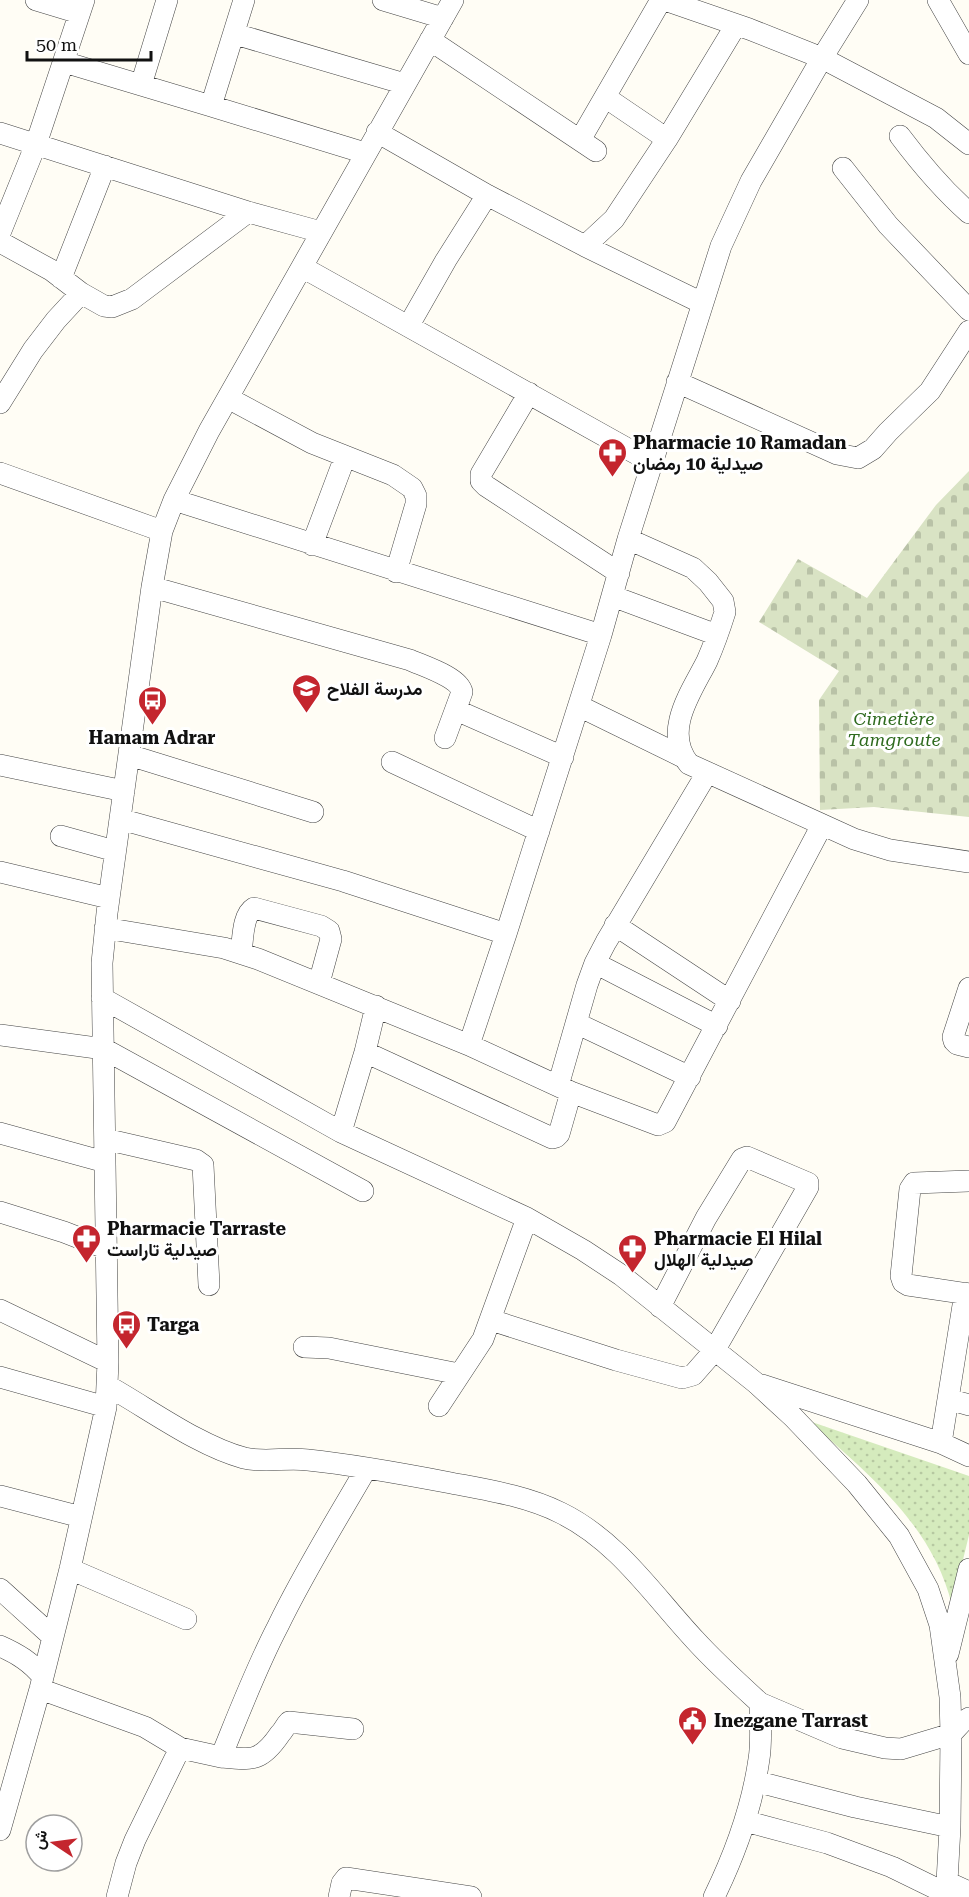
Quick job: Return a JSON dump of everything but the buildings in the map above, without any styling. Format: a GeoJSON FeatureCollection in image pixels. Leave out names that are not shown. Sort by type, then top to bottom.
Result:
{"type":"FeatureCollection","features":[{"type":"Feature","properties":{"kind":"street"},"geometry":{"type":"LineString","coordinates":[[0,233],[36,144],[82,7],[36,0]]}},
{"type":"Feature","properties":{"kind":"street"},"geometry":{"type":"LineString","coordinates":[[141,85],[167,0]]}},
{"type":"Feature","properties":{"kind":"street"},"geometry":{"type":"LineString","coordinates":[[211,106],[244,0]]}},
{"type":"Feature","properties":{"kind":"street"},"geometry":{"type":"LineString","coordinates":[[0,1830],[54,1637],[107,1396],[102,998],[105,928],[152,587],[162,531],[174,500],[228,398],[448,9],[383,0]]}},
{"type":"Feature","properties":{"kind":"street"},"geometry":{"type":"LineString","coordinates":[[430,40],[588,145],[605,97],[663,0],[822,58],[915,106],[949,127],[969,144]]}},
{"type":"Feature","properties":{"kind":"street"},"geometry":{"type":"LineString","coordinates":[[709,0],[730,23]]}},
{"type":"Feature","properties":{"kind":"street"},"geometry":{"type":"LineString","coordinates":[[938,0],[969,54]]}},
{"type":"Feature","properties":{"kind":"street"},"geometry":{"type":"LineString","coordinates":[[469,1045],[563,757],[628,539],[721,246],[751,181],[822,58],[849,3]]}},
{"type":"Feature","properties":{"kind":"street"},"geometry":{"type":"LineString","coordinates":[[585,246],[614,219],[667,139],[730,23]]}},
{"type":"Feature","properties":{"kind":"street"},"geometry":{"type":"LineString","coordinates":[[235,34],[405,84]]}},
{"type":"Feature","properties":{"kind":"street"},"geometry":{"type":"LineString","coordinates":[[64,62],[365,153]]}},
{"type":"Feature","properties":{"kind":"street"},"geometry":{"type":"LineString","coordinates":[[605,97],[667,139]]}},
{"type":"Feature","properties":{"kind":"street"},"geometry":{"type":"LineString","coordinates":[[377,132],[487,195],[702,303]]}},
{"type":"Feature","properties":{"kind":"street"},"geometry":{"type":"LineString","coordinates":[[0,133],[248,212],[321,232]]}},
{"type":"Feature","properties":{"kind":"street"},"geometry":{"type":"LineString","coordinates":[[900,136],[948,195],[969,213]]}},
{"type":"Feature","properties":{"kind":"street"},"geometry":{"type":"LineString","coordinates":[[61,278],[105,165]]}},
{"type":"Feature","properties":{"kind":"street"},"geometry":{"type":"LineString","coordinates":[[843,168],[888,225],[969,310]]}},
{"type":"Feature","properties":{"kind":"street"},"geometry":{"type":"LineString","coordinates":[[408,325],[487,195]]}},
{"type":"Feature","properties":{"kind":"street"},"geometry":{"type":"LineString","coordinates":[[0,242],[25,255],[81,293],[104,306],[112,307],[132,299],[248,212]]}},
{"type":"Feature","properties":{"kind":"street"},"geometry":{"type":"LineString","coordinates":[[302,267],[653,463]]}},
{"type":"Feature","properties":{"kind":"street"},"geometry":{"type":"LineString","coordinates":[[0,403],[33,350],[81,293]]}},
{"type":"Feature","properties":{"kind":"street"},"geometry":{"type":"LineString","coordinates":[[677,382],[837,454],[858,458],[873,450],[888,432],[930,392],[969,331]]}},
{"type":"Feature","properties":{"kind":"street"},"geometry":{"type":"LineString","coordinates":[[529,393],[481,474],[481,481],[619,573]]}},
{"type":"Feature","properties":{"kind":"street"},"geometry":{"type":"LineString","coordinates":[[228,398],[312,443],[393,475],[412,488],[416,496],[416,504],[396,572]]}},
{"type":"Feature","properties":{"kind":"street"},"geometry":{"type":"LineString","coordinates":[[312,544],[345,457]]}},
{"type":"Feature","properties":{"kind":"street"},"geometry":{"type":"LineString","coordinates":[[0,473],[162,531]]}},
{"type":"Feature","properties":{"kind":"street"},"geometry":{"type":"LineString","coordinates":[[174,500],[601,635]]}},
{"type":"Feature","properties":{"kind":"street"},"geometry":{"type":"LineString","coordinates":[[628,539],[693,568],[708,582],[724,604],[725,612],[708,658],[681,711],[679,738],[683,757]]}},
{"type":"Feature","properties":{"kind":"street"},"geometry":{"type":"LineString","coordinates":[[152,587],[410,660],[447,677],[459,685],[461,696],[445,738]]}},
{"type":"Feature","properties":{"kind":"street"},"geometry":{"type":"LineString","coordinates":[[612,596],[717,635]]}},
{"type":"Feature","properties":{"kind":"street"},"geometry":{"type":"LineString","coordinates":[[579,706],[683,757],[689,764],[854,839],[891,849],[969,862]]}},
{"type":"Feature","properties":{"kind":"street"},"geometry":{"type":"LineString","coordinates":[[456,710],[563,757]]}},
{"type":"Feature","properties":{"kind":"street"},"geometry":{"type":"LineString","coordinates":[[129,755],[313,812]]}},
{"type":"Feature","properties":{"kind":"street"},"geometry":{"type":"LineString","coordinates":[[392,762],[539,831]]}},
{"type":"Feature","properties":{"kind":"street"},"geometry":{"type":"LineString","coordinates":[[0,765],[124,791]]}},
{"type":"Feature","properties":{"kind":"street"},"geometry":{"type":"LineString","coordinates":[[365,1052],[552,1138],[560,1134],[576,1023],[595,963],[707,772]]}},
{"type":"Feature","properties":{"kind":"street"},"geometry":{"type":"LineString","coordinates":[[120,819],[343,881],[506,934]]}},
{"type":"Feature","properties":{"kind":"street"},"geometry":{"type":"LineString","coordinates":[[105,928],[224,948],[241,953],[376,1006],[565,1089],[658,1125],[665,1122],[690,1077],[822,825]]}},
{"type":"Feature","properties":{"kind":"street"},"geometry":{"type":"LineString","coordinates":[[61,836],[115,851]]}},
{"type":"Feature","properties":{"kind":"street"},"geometry":{"type":"LineString","coordinates":[[0,872],[109,898]]}},
{"type":"Feature","properties":{"kind":"street"},"geometry":{"type":"LineString","coordinates":[[241,953],[247,918],[254,908],[321,926],[329,931],[331,939],[319,983]]}},
{"type":"Feature","properties":{"kind":"street"},"geometry":{"type":"LineString","coordinates":[[615,926],[730,1002]]}},
{"type":"Feature","properties":{"kind":"street"},"geometry":{"type":"LineString","coordinates":[[595,963],[717,1026]]}},
{"type":"Feature","properties":{"kind":"street"},"geometry":{"type":"LineString","coordinates":[[969,988],[953,1037],[957,1044],[969,1047]]}},
{"type":"Feature","properties":{"kind":"street"},"geometry":{"type":"LineString","coordinates":[[102,998],[293,1107],[341,1132],[527,1218],[592,1256],[621,1275],[756,1383],[793,1417],[857,1484],[899,1536],[928,1589],[940,1625],[950,1697],[951,1734],[950,1827],[946,1891]]}},
{"type":"Feature","properties":{"kind":"street"},"geometry":{"type":"LineString","coordinates":[[341,1132],[376,1006]]}},
{"type":"Feature","properties":{"kind":"street"},"geometry":{"type":"LineString","coordinates":[[576,1023],[690,1077]]}},
{"type":"Feature","properties":{"kind":"street"},"geometry":{"type":"LineString","coordinates":[[0,1035],[104,1049],[363,1191]]}},
{"type":"Feature","properties":{"kind":"street"},"geometry":{"type":"LineString","coordinates":[[0,1133],[105,1162]]}},
{"type":"Feature","properties":{"kind":"street"},"geometry":{"type":"LineString","coordinates":[[105,1139],[196,1160],[203,1165],[209,1285]]}},
{"type":"Feature","properties":{"kind":"street"},"geometry":{"type":"LineString","coordinates":[[491,1320],[616,1360],[682,1378],[693,1375],[714,1351],[808,1183],[747,1157],[742,1159],[706,1218],[660,1307]]}},
{"type":"Feature","properties":{"kind":"street"},"geometry":{"type":"LineString","coordinates":[[941,1443],[967,1293],[903,1282],[901,1276],[910,1189],[915,1183],[969,1181]]}},
{"type":"Feature","properties":{"kind":"street"},"geometry":{"type":"LineString","coordinates":[[0,1212],[64,1232],[105,1248]]}},
{"type":"Feature","properties":{"kind":"street"},"geometry":{"type":"LineString","coordinates":[[439,1406],[483,1339],[527,1218]]}},
{"type":"Feature","properties":{"kind":"street"},"geometry":{"type":"LineString","coordinates":[[0,1310],[108,1362]]}},
{"type":"Feature","properties":{"kind":"street"},"geometry":{"type":"LineString","coordinates":[[304,1347],[329,1348],[459,1374]]}},
{"type":"Feature","properties":{"kind":"street"},"geometry":{"type":"LineString","coordinates":[[0,1377],[107,1396],[235,1455],[258,1460],[312,1460],[412,1476],[492,1491],[530,1501],[561,1513],[589,1530],[630,1565],[695,1640],[760,1703],[842,1737],[885,1748],[901,1749],[951,1734],[969,1718]]}},
{"type":"Feature","properties":{"kind":"street"},"geometry":{"type":"LineString","coordinates":[[756,1383],[941,1443],[969,1456]]}},
{"type":"Feature","properties":{"kind":"street"},"geometry":{"type":"LineString","coordinates":[[948,1399],[969,1405]]}},
{"type":"Feature","properties":{"kind":"street"},"geometry":{"type":"LineString","coordinates":[[221,1757],[254,1676],[278,1625],[366,1469]]}},
{"type":"Feature","properties":{"kind":"street"},"geometry":{"type":"LineString","coordinates":[[0,1496],[81,1517]]}},
{"type":"Feature","properties":{"kind":"street"},"geometry":{"type":"LineString","coordinates":[[70,1569],[186,1618]]}},
{"type":"Feature","properties":{"kind":"street"},"geometry":{"type":"LineString","coordinates":[[946,1661],[964,1608],[969,1569]]}},
{"type":"Feature","properties":{"kind":"street"},"geometry":{"type":"LineString","coordinates":[[0,1589],[54,1637]]}},
{"type":"Feature","properties":{"kind":"street"},"geometry":{"type":"LineString","coordinates":[[0,1646],[21,1655],[33,1665],[42,1683],[145,1727],[180,1748],[221,1757],[249,1760],[258,1758],[289,1722],[353,1730]]}},
{"type":"Feature","properties":{"kind":"street"},"geometry":{"type":"LineString","coordinates":[[714,1897],[729,1866],[745,1821],[755,1781],[760,1758],[760,1703]]}},
{"type":"Feature","properties":{"kind":"street"},"geometry":{"type":"LineString","coordinates":[[117,1897],[135,1840],[180,1748]]}},
{"type":"Feature","properties":{"kind":"street"},"geometry":{"type":"LineString","coordinates":[[755,1781],[855,1807],[950,1827]]}},
{"type":"Feature","properties":{"kind":"street"},"geometry":{"type":"LineString","coordinates":[[745,1821],[827,1843],[892,1867],[946,1891],[969,1892]]}},
{"type":"Feature","properties":{"kind":"street"},"geometry":{"type":"LineString","coordinates":[[339,1897],[342,1883],[346,1878],[471,1897]]}},
{"type":"Feature","properties":{"kind":"green space","name":"Cimetière Tamgroute"},"geometry":{"type":"Polygon","coordinates":[[[969,471],[969,817],[874,807],[820,810],[819,700],[839,671],[759,622],[798,559],[867,598],[936,505],[969,471]]]}},
{"type":"Feature","properties":{"kind":"green space"},"geometry":{"type":"Polygon","coordinates":[[[809,1421],[969,1476],[969,1535],[952,1605],[943,1576],[914,1525],[875,1481],[809,1421]]]}},
{"type":"Feature","properties":{"kind":"place","name":"Pharmacie 10 Ramadan صيدلية 10 رمضان"},"geometry":{"type":"Point","coordinates":[612,478]}},
{"type":"Feature","properties":{"kind":"place","name":"مدرسة الفلاح"},"geometry":{"type":"Point","coordinates":[306,714]}},
{"type":"Feature","properties":{"kind":"place","name":"Hamam Adrar"},"geometry":{"type":"Point","coordinates":[152,726]}},
{"type":"Feature","properties":{"kind":"place","name":"Pharmacie Tarraste صيدلية تاراست"},"geometry":{"type":"Point","coordinates":[86,1264]}},
{"type":"Feature","properties":{"kind":"place","name":"Pharmacie El Hilal صيدلية الهلال"},"geometry":{"type":"Point","coordinates":[633,1274]}},
{"type":"Feature","properties":{"kind":"place","name":"Targa"},"geometry":{"type":"Point","coordinates":[126,1350]}},
{"type":"Feature","properties":{"kind":"place","name":"Inezgane Tarrast"},"geometry":{"type":"Point","coordinates":[693,1746]}}]}
